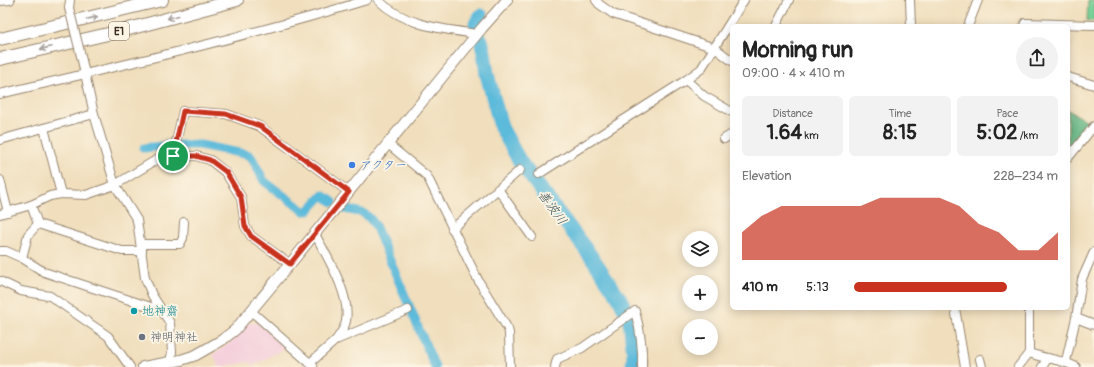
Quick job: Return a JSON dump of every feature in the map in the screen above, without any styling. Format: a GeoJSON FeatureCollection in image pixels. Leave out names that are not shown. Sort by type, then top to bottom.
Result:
{"type":"FeatureCollection","features":[{"type":"Feature","properties":{"kind":"highway","name":"E1"},"geometry":{"type":"LineString","coordinates":[[0,39],[162,0]]}},
{"type":"Feature","properties":{"kind":"highway","name":"E1"},"geometry":{"type":"LineString","coordinates":[[0,59],[125,30],[237,0]]}},
{"type":"Feature","properties":{"kind":"main road"},"geometry":{"type":"LineString","coordinates":[[144,367],[170,362],[181,364],[207,350],[235,330],[477,34],[507,0]]}},
{"type":"Feature","properties":{"kind":"street"},"geometry":{"type":"LineString","coordinates":[[0,1],[10,0]]}},
{"type":"Feature","properties":{"kind":"street"},"geometry":{"type":"LineString","coordinates":[[0,94],[303,19],[367,0]]}},
{"type":"Feature","properties":{"kind":"street"},"geometry":{"type":"LineString","coordinates":[[378,0],[394,12],[416,23],[477,34]]}},
{"type":"Feature","properties":{"kind":"street"},"geometry":{"type":"LineString","coordinates":[[596,0],[613,14],[715,48],[730,59]]}},
{"type":"Feature","properties":{"kind":"street"},"geometry":{"type":"LineString","coordinates":[[539,174],[701,69],[744,0]]}},
{"type":"Feature","properties":{"kind":"street"},"geometry":{"type":"LineString","coordinates":[[777,24],[789,0]]}},
{"type":"Feature","properties":{"kind":"street"},"geometry":{"type":"LineString","coordinates":[[910,0],[911,24]]}},
{"type":"Feature","properties":{"kind":"street"},"geometry":{"type":"LineString","coordinates":[[969,24],[978,0]]}},
{"type":"Feature","properties":{"kind":"street"},"geometry":{"type":"LineString","coordinates":[[70,4],[84,74],[115,185],[137,220],[145,278],[152,295],[170,323],[172,352],[170,362]]}},
{"type":"Feature","properties":{"kind":"street"},"geometry":{"type":"LineString","coordinates":[[1025,24],[1094,24]]}},
{"type":"Feature","properties":{"kind":"street"},"geometry":{"type":"LineString","coordinates":[[1070,78],[1094,85]]}},
{"type":"Feature","properties":{"kind":"street"},"geometry":{"type":"LineString","coordinates":[[686,80],[704,96],[730,111]]}},
{"type":"Feature","properties":{"kind":"street"},"geometry":{"type":"LineString","coordinates":[[173,156],[183,111],[226,114],[260,126],[349,192]]}},
{"type":"Feature","properties":{"kind":"street"},"geometry":{"type":"LineString","coordinates":[[0,140],[94,114]]}},
{"type":"Feature","properties":{"kind":"street"},"geometry":{"type":"LineString","coordinates":[[1070,156],[1094,126]]}},
{"type":"Feature","properties":{"kind":"street"},"geometry":{"type":"LineString","coordinates":[[44,128],[61,194]]}},
{"type":"Feature","properties":{"kind":"street"},"geometry":{"type":"LineString","coordinates":[[724,139],[730,135]]}},
{"type":"Feature","properties":{"kind":"street"},"geometry":{"type":"LineString","coordinates":[[388,144],[428,176],[478,280],[508,329],[510,367]]}},
{"type":"Feature","properties":{"kind":"street"},"geometry":{"type":"LineString","coordinates":[[0,180],[4,213],[31,205],[50,196],[61,194],[86,195],[115,185],[156,160],[173,156],[196,156],[210,160],[226,172],[241,197],[245,226],[251,236],[290,264]]}},
{"type":"Feature","properties":{"kind":"street"},"geometry":{"type":"LineString","coordinates":[[452,228],[520,170]]}},
{"type":"Feature","properties":{"kind":"street"},"geometry":{"type":"LineString","coordinates":[[498,189],[532,237]]}},
{"type":"Feature","properties":{"kind":"street"},"geometry":{"type":"LineString","coordinates":[[31,205],[38,224]]}},
{"type":"Feature","properties":{"kind":"street"},"geometry":{"type":"LineString","coordinates":[[38,224],[122,251],[180,244],[183,238],[184,222]]}},
{"type":"Feature","properties":{"kind":"street"},"geometry":{"type":"LineString","coordinates":[[22,258],[28,235],[38,224]]}},
{"type":"Feature","properties":{"kind":"street"},"geometry":{"type":"LineString","coordinates":[[251,311],[312,365],[336,340],[345,327],[347,313],[346,304],[332,265],[314,234]]}},
{"type":"Feature","properties":{"kind":"street"},"geometry":{"type":"LineString","coordinates":[[0,251],[6,251],[22,258],[44,272],[163,311]]}},
{"type":"Feature","properties":{"kind":"street"},"geometry":{"type":"LineString","coordinates":[[1066,361],[1076,318],[1082,280],[1090,270],[1094,252]]}},
{"type":"Feature","properties":{"kind":"street"},"geometry":{"type":"LineString","coordinates":[[0,281],[22,291],[50,296],[108,336],[130,367]]}},
{"type":"Feature","properties":{"kind":"street"},"geometry":{"type":"LineString","coordinates":[[336,340],[408,310]]}},
{"type":"Feature","properties":{"kind":"street"},"geometry":{"type":"LineString","coordinates":[[955,310],[965,367]]}},
{"type":"Feature","properties":{"kind":"street"},"geometry":{"type":"LineString","coordinates":[[1018,367],[1029,353],[1029,310]]}},
{"type":"Feature","properties":{"kind":"street"},"geometry":{"type":"LineString","coordinates":[[555,367],[557,359],[582,348],[635,311],[638,322],[642,367]]}},
{"type":"Feature","properties":{"kind":"street"},"geometry":{"type":"LineString","coordinates":[[1076,318],[1094,325]]}},
{"type":"Feature","properties":{"kind":"street"},"geometry":{"type":"LineString","coordinates":[[1029,353],[1040,357],[1066,361],[1076,367]]}},
{"type":"Feature","properties":{"kind":"street"},"geometry":{"type":"LineString","coordinates":[[1042,367],[1048,358]]}},
{"type":"Feature","properties":{"kind":"shaded area"},"geometry":{"type":"Polygon","coordinates":[[[249,323],[259,323],[285,348],[253,366],[250,362],[219,367],[213,354],[230,343],[249,323]]]}},
{"type":"Feature","properties":{"kind":"green space"},"geometry":{"type":"Polygon","coordinates":[[[1088,0],[1094,0],[1094,21],[1087,21],[1088,0]]]}},
{"type":"Feature","properties":{"kind":"green space"},"geometry":{"type":"Polygon","coordinates":[[[1070,111],[1091,123],[1091,125],[1070,150],[1070,111]]]}},
{"type":"Feature","properties":{"kind":"waterway","name":"善波川"},"geometry":{"type":"LineString","coordinates":[[476,24],[481,16]]}},
{"type":"Feature","properties":{"kind":"waterway","name":"善波川"},"geometry":{"type":"LineString","coordinates":[[481,40],[487,74],[501,127],[520,162],[593,259],[620,299],[630,320],[634,354],[633,367]]}},
{"type":"Feature","properties":{"kind":"waterway"},"geometry":{"type":"LineString","coordinates":[[144,148],[172,145]]}},
{"type":"Feature","properties":{"kind":"waterway"},"geometry":{"type":"LineString","coordinates":[[179,145],[200,145],[249,155],[264,181],[304,211],[308,211],[323,195],[333,202]]}},
{"type":"Feature","properties":{"kind":"waterway"},"geometry":{"type":"LineString","coordinates":[[344,209],[365,214],[375,225],[435,367]]}},
{"type":"Feature","properties":{"kind":"place","name":"アクター"},"geometry":{"type":"Point","coordinates":[352,165]}},
{"type":"Feature","properties":{"kind":"place","name":"地神齋"},"geometry":{"type":"Point","coordinates":[134,311]}},
{"type":"Feature","properties":{"kind":"place","name":"神明神社"},"geometry":{"type":"Point","coordinates":[142,337]}},
{"type":"Feature","properties":{"kind":"route"},"geometry":{"type":"LineString","coordinates":[[183,111],[226,114],[260,126],[328,178],[349,192],[290,264],[279,258],[251,236],[245,226],[241,197],[226,172],[210,160],[196,156],[173,156],[183,111]]}}]}
